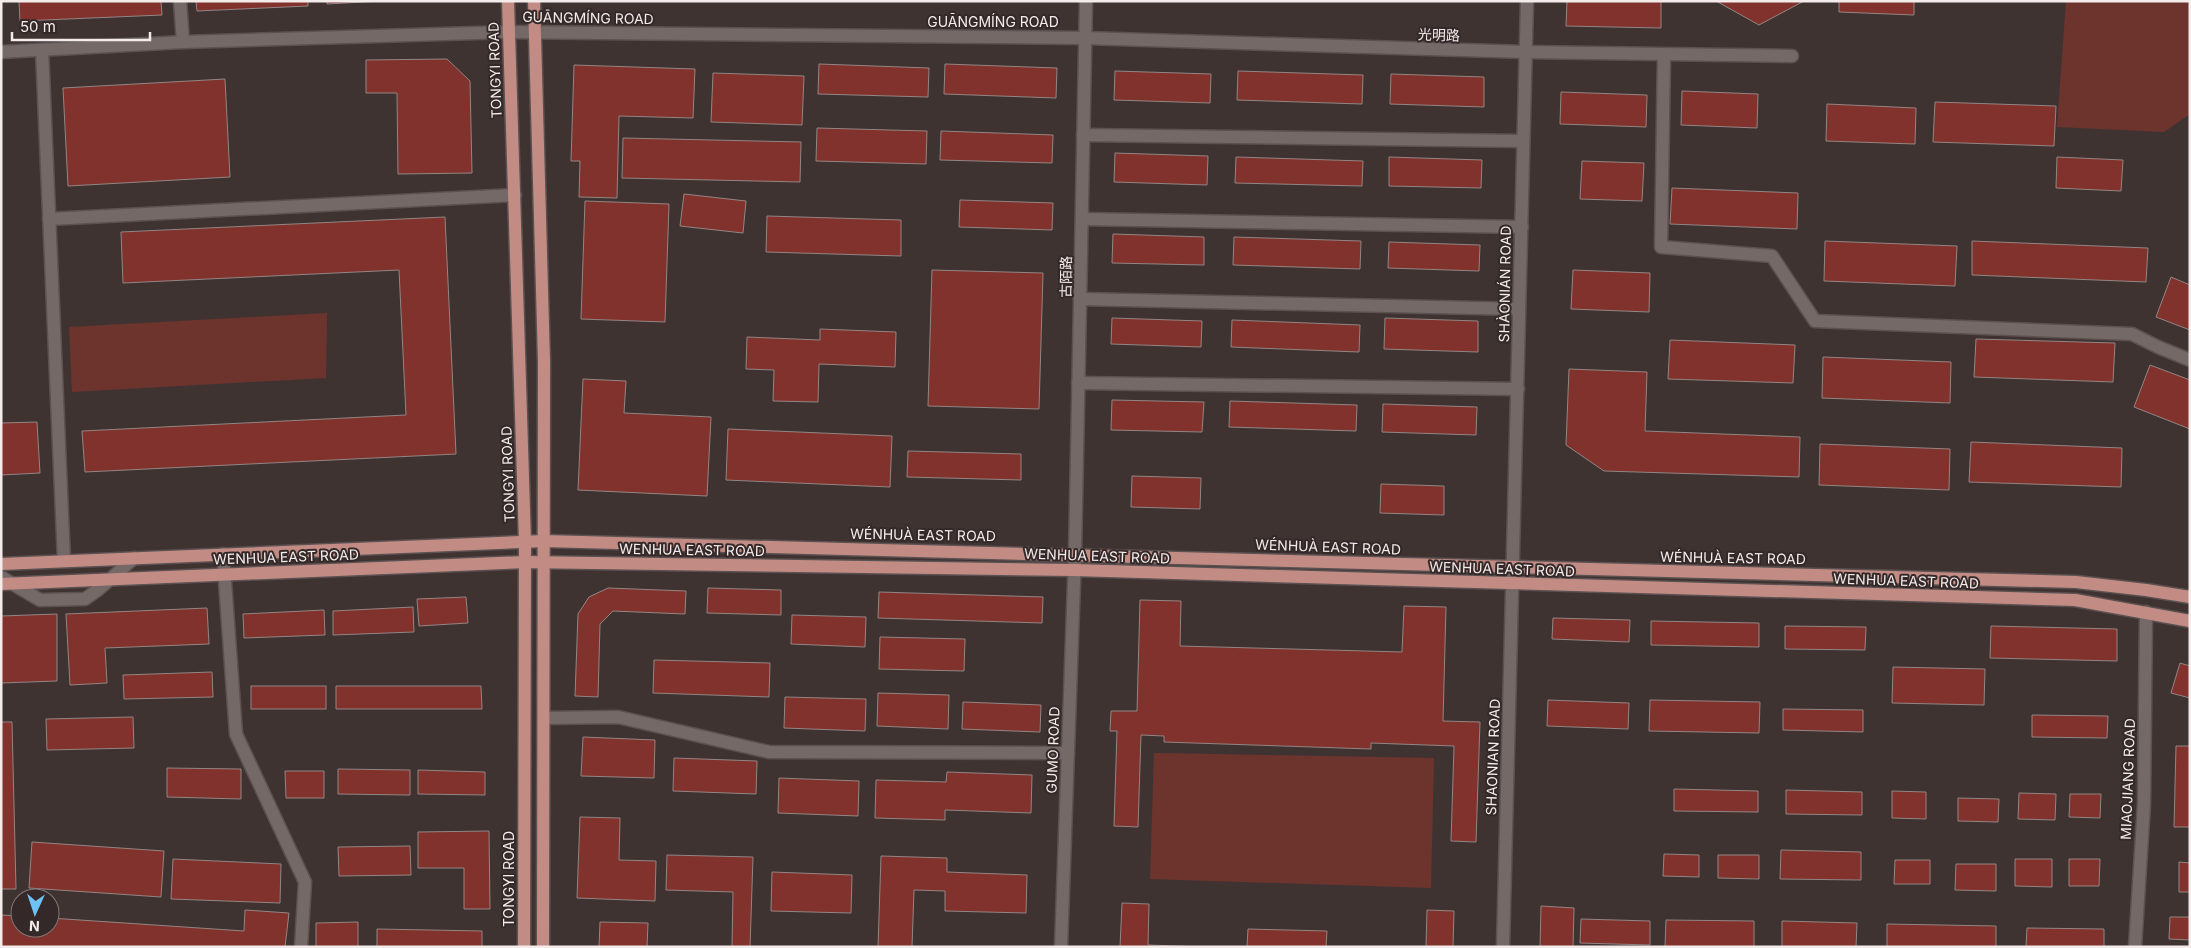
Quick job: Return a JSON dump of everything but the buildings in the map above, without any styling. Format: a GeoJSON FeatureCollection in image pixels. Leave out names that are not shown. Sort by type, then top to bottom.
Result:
{"type":"FeatureCollection","features":[{"type":"Feature","properties":{"kind":"main road","name":"TONGYI ROAD"},"geometry":{"type":"LineString","coordinates":[[508,1],[525,542],[524,947]]}},
{"type":"Feature","properties":{"kind":"main road"},"geometry":{"type":"LineString","coordinates":[[534,1],[544,362],[542,947]]}},
{"type":"Feature","properties":{"kind":"main road","name":"WÉNHUÀ EAST ROAD"},"geometry":{"type":"LineString","coordinates":[[525,542],[1075,554],[1513,568],[2076,582],[2190,597]]}},
{"type":"Feature","properties":{"kind":"main road","name":"WENHUA EAST ROAD"},"geometry":{"type":"LineString","coordinates":[[1,564],[525,542]]}},
{"type":"Feature","properties":{"kind":"main road","name":"WENHUA EAST ROAD"},"geometry":{"type":"LineString","coordinates":[[4,581],[110,579],[525,562],[1074,570],[1513,585],[2075,600],[2190,621]]}},
{"type":"Feature","properties":{"kind":"street"},"geometry":{"type":"LineString","coordinates":[[180,1],[184,42]]}},
{"type":"Feature","properties":{"kind":"street","name":"古陌路"},"geometry":{"type":"LineString","coordinates":[[1075,554],[1086,1]]}},
{"type":"Feature","properties":{"kind":"street","name":"SHÀONIÁN ROAD"},"geometry":{"type":"LineString","coordinates":[[1513,568],[1527,1]]}},
{"type":"Feature","properties":{"kind":"street","name":"GUĀNGMÍNG ROAD"},"geometry":{"type":"LineString","coordinates":[[1,52],[184,42],[509,32],[1085,38]]}},
{"type":"Feature","properties":{"kind":"street","name":"光明路"},"geometry":{"type":"LineString","coordinates":[[1085,38],[1526,52],[1792,56]]}},
{"type":"Feature","properties":{"kind":"street"},"geometry":{"type":"LineString","coordinates":[[42,50],[64,561]]}},
{"type":"Feature","properties":{"kind":"street"},"geometry":{"type":"LineString","coordinates":[[1664,55],[1661,247],[1772,256],[1815,321],[2132,334],[2190,360]]}},
{"type":"Feature","properties":{"kind":"street"},"geometry":{"type":"LineString","coordinates":[[1083,135],[1523,141]]}},
{"type":"Feature","properties":{"kind":"street"},"geometry":{"type":"LineString","coordinates":[[49,219],[515,196]]}},
{"type":"Feature","properties":{"kind":"street"},"geometry":{"type":"LineString","coordinates":[[1082,219],[1522,227]]}},
{"type":"Feature","properties":{"kind":"street"},"geometry":{"type":"LineString","coordinates":[[1080,299],[1520,308]]}},
{"type":"Feature","properties":{"kind":"street"},"geometry":{"type":"LineString","coordinates":[[1078,383],[1518,389]]}},
{"type":"Feature","properties":{"kind":"street"},"geometry":{"type":"LineString","coordinates":[[223,554],[236,734],[306,882],[301,947]]}},
{"type":"Feature","properties":{"kind":"street","name":"GUMO ROAD"},"geometry":{"type":"LineString","coordinates":[[1061,947],[1075,554]]}},
{"type":"Feature","properties":{"kind":"street"},"geometry":{"type":"LineString","coordinates":[[4,581],[40,600],[84,599],[134,558]]}},
{"type":"Feature","properties":{"kind":"street","name":"SHAONIAN ROAD"},"geometry":{"type":"LineString","coordinates":[[1503,947],[1513,568]]}},
{"type":"Feature","properties":{"kind":"street","name":"MIAOJIANG ROAD"},"geometry":{"type":"LineString","coordinates":[[2135,947],[2144,804],[2146,612]]}},
{"type":"Feature","properties":{"kind":"street"},"geometry":{"type":"LineString","coordinates":[[544,718],[618,717],[769,752],[1068,753]]}},
{"type":"Feature","properties":{"kind":"shaded area"},"geometry":{"type":"Polygon","coordinates":[[[2066,1],[2190,1],[2190,114],[2164,132],[2057,127],[2066,1]]]}},
{"type":"Feature","properties":{"kind":"shaded area"},"geometry":{"type":"Polygon","coordinates":[[[327,313],[326,378],[72,392],[69,327],[327,313]]]}},
{"type":"Feature","properties":{"kind":"shaded area"},"geometry":{"type":"Polygon","coordinates":[[[1154,753],[1434,758],[1431,888],[1150,879],[1154,753]]]}}]}
